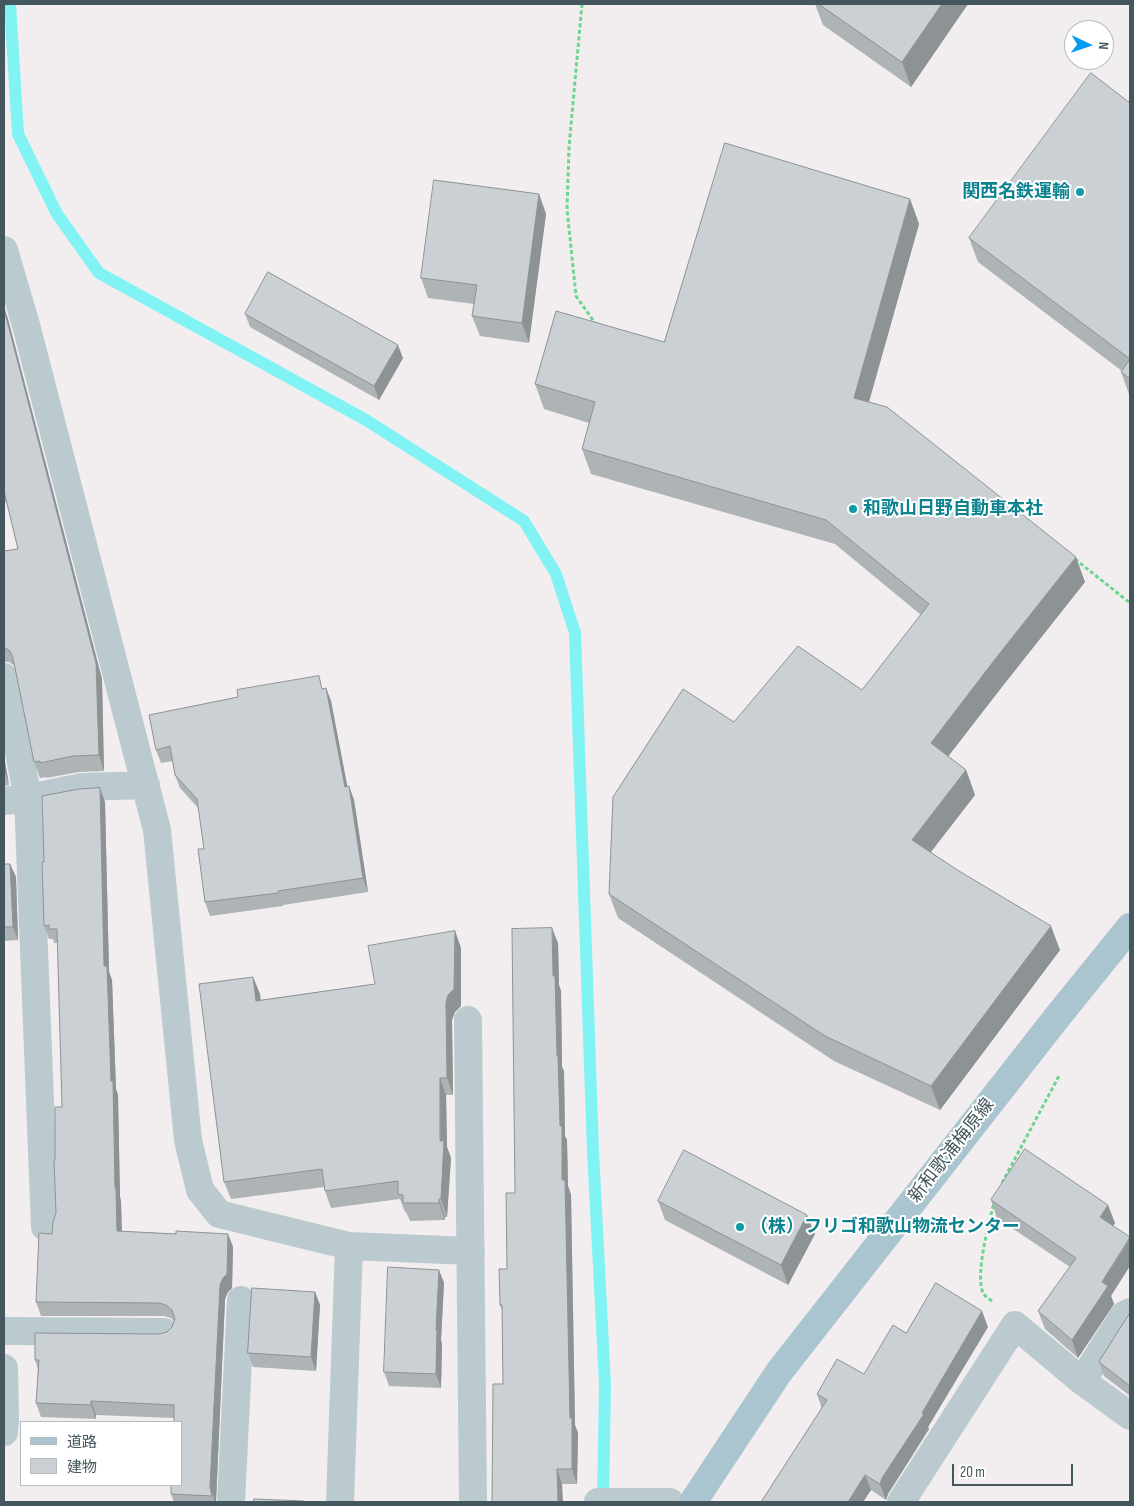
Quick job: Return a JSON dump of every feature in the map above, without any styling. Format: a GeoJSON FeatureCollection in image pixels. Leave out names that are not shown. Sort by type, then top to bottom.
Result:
{"type":"FeatureCollection","features":[{"type":"Feature","properties":{"kind":"main road","name":"新和歌浦梅原線"},"geometry":{"type":"LineString","coordinates":[[694,1502],[779,1372],[1052,1023],[1130,927]]}},
{"type":"Feature","properties":{"kind":"street"},"geometry":{"type":"LineString","coordinates":[[4,250],[26,325],[157,830],[188,1140],[200,1190],[219,1214],[349,1246],[470,1251]]}},
{"type":"Feature","properties":{"kind":"street"},"geometry":{"type":"LineString","coordinates":[[4,677],[16,800],[45,1227]]}},
{"type":"Feature","properties":{"kind":"street"},"geometry":{"type":"LineString","coordinates":[[16,800],[82,787],[146,786]]}},
{"type":"Feature","properties":{"kind":"street"},"geometry":{"type":"LineString","coordinates":[[468,1020],[472,1502]]}},
{"type":"Feature","properties":{"kind":"street"},"geometry":{"type":"LineString","coordinates":[[340,1502],[349,1246]]}},
{"type":"Feature","properties":{"kind":"street"},"geometry":{"type":"LineString","coordinates":[[231,1502],[241,1300]]}},
{"type":"Feature","properties":{"kind":"street"},"geometry":{"type":"LineString","coordinates":[[1082,1381],[1124,1315],[1130,1312]]}},
{"type":"Feature","properties":{"kind":"street"},"geometry":{"type":"LineString","coordinates":[[901,1502],[1015,1324],[1082,1381],[1130,1416]]}},
{"type":"Feature","properties":{"kind":"street"},"geometry":{"type":"LineString","coordinates":[[4,1331],[164,1332]]}},
{"type":"Feature","properties":{"kind":"street"},"geometry":{"type":"LineString","coordinates":[[4,1368],[4,1432]]}},
{"type":"Feature","properties":{"kind":"street"},"geometry":{"type":"LineString","coordinates":[[598,1502],[670,1502]]}},
{"type":"Feature","properties":{"kind":"path"},"geometry":{"type":"LineString","coordinates":[[582,4],[569,147],[567,209],[576,296],[595,323],[604,326]]}},
{"type":"Feature","properties":{"kind":"path"},"geometry":{"type":"LineString","coordinates":[[1069,554],[1130,603]]}},
{"type":"Feature","properties":{"kind":"path"},"geometry":{"type":"LineString","coordinates":[[999,1190],[1062,1070]]}},
{"type":"Feature","properties":{"kind":"path"},"geometry":{"type":"LineString","coordinates":[[995,1198],[988,1222],[980,1274],[984,1293],[1015,1324]]}},
{"type":"Feature","properties":{"kind":"building"},"geometry":{"type":"Polygon","coordinates":[[[819,4],[942,4],[902,62],[819,4]]]}},
{"type":"Feature","properties":{"kind":"building","name":"関西名鉄運輸"},"geometry":{"type":"Polygon","coordinates":[[[1091,73],[1130,103],[1130,359],[969,238],[1091,73]]]}},
{"type":"Feature","properties":{"kind":"building"},"geometry":{"type":"Polygon","coordinates":[[[725,143],[910,199],[854,398],[887,407],[1076,557],[931,743],[966,770],[912,840],[959,871],[1051,926],[931,1086],[825,1036],[609,894],[613,797],[683,689],[734,722],[798,646],[862,690],[929,604],[826,520],[582,449],[595,402],[535,384],[556,311],[664,342],[725,143]]]}},
{"type":"Feature","properties":{"kind":"building"},"geometry":{"type":"Polygon","coordinates":[[[434,180],[539,194],[522,323],[472,316],[477,285],[421,278],[434,180]]]}},
{"type":"Feature","properties":{"kind":"building"},"geometry":{"type":"Polygon","coordinates":[[[268,272],[398,345],[374,386],[245,314],[268,272]]]}},
{"type":"Feature","properties":{"kind":"building"},"geometry":{"type":"Polygon","coordinates":[[[4,309],[96,663],[99,755],[73,756],[40,763],[40,761],[34,762],[13,658],[10,651],[4,647],[4,551],[18,549],[4,491],[4,309]]]}},
{"type":"Feature","properties":{"kind":"building"},"geometry":{"type":"Polygon","coordinates":[[[1130,359],[1130,379],[1121,372],[1130,359]]]}},
{"type":"Feature","properties":{"kind":"building"},"geometry":{"type":"Polygon","coordinates":[[[319,676],[322,689],[326,688],[345,787],[349,786],[363,878],[278,891],[278,893],[205,902],[198,849],[204,849],[197,799],[175,775],[170,746],[156,750],[149,715],[238,697],[237,690],[319,676]]]}},
{"type":"Feature","properties":{"kind":"building"},"geometry":{"type":"Polygon","coordinates":[[[100,788],[104,966],[107,966],[111,1081],[113,1081],[117,1231],[176,1234],[176,1231],[228,1234],[227,1274],[220,1285],[210,1487],[212,1496],[171,1494],[171,1486],[182,1486],[182,1421],[174,1421],[174,1405],[91,1401],[91,1405],[36,1403],[39,1360],[35,1360],[35,1333],[159,1334],[167,1332],[172,1327],[175,1319],[172,1310],[166,1305],[159,1303],[36,1302],[39,1233],[52,1234],[56,1213],[55,1107],[62,1107],[57,929],[49,929],[49,925],[44,926],[42,796],[79,789],[100,788]]]}},
{"type":"Feature","properties":{"kind":"building"},"geometry":{"type":"Polygon","coordinates":[[[4,864],[10,864],[13,927],[4,927],[4,864]]]}},
{"type":"Feature","properties":{"kind":"building"},"geometry":{"type":"Polygon","coordinates":[[[552,928],[560,1126],[562,1126],[562,1180],[565,1180],[572,1469],[557,1469],[558,1502],[492,1502],[493,1384],[503,1384],[502,1305],[500,1305],[499,1269],[507,1269],[506,1193],[515,1193],[512,929],[552,928]]]}},
{"type":"Feature","properties":{"kind":"building"},"geometry":{"type":"Polygon","coordinates":[[[455,931],[454,989],[448,995],[446,1003],[447,1078],[440,1078],[440,1141],[444,1141],[441,1199],[439,1199],[439,1203],[403,1203],[403,1195],[398,1194],[398,1181],[325,1191],[322,1169],[224,1182],[199,984],[253,977],[256,1001],[375,984],[368,946],[455,931]]]}},
{"type":"Feature","properties":{"kind":"building"},"geometry":{"type":"Polygon","coordinates":[[[1025,1149],[1108,1205],[1100,1217],[1130,1237],[1102,1282],[1108,1286],[1072,1340],[1038,1311],[1076,1258],[991,1200],[1025,1149]]]}},
{"type":"Feature","properties":{"kind":"building","name":"（株）フリゴ和歌山物流センター"},"geometry":{"type":"Polygon","coordinates":[[[684,1150],[807,1215],[781,1265],[658,1201],[684,1150]]]}},
{"type":"Feature","properties":{"kind":"building"},"geometry":{"type":"Polygon","coordinates":[[[388,1267],[439,1270],[436,1374],[384,1372],[388,1267]]]}},
{"type":"Feature","properties":{"kind":"building"},"geometry":{"type":"Polygon","coordinates":[[[936,1283],[982,1311],[922,1413],[924,1414],[880,1484],[865,1475],[848,1502],[761,1502],[827,1400],[817,1394],[837,1359],[864,1374],[893,1325],[906,1333],[936,1283]]]}},
{"type":"Feature","properties":{"kind":"building"},"geometry":{"type":"Polygon","coordinates":[[[252,1288],[315,1292],[311,1357],[248,1353],[252,1288]]]}},
{"type":"Feature","properties":{"kind":"building"},"geometry":{"type":"Polygon","coordinates":[[[1130,1313],[1130,1386],[1099,1362],[1130,1313]]]}},
{"type":"Feature","properties":{"kind":"building"},"geometry":{"type":"Polygon","coordinates":[[[254,1499],[304,1501],[304,1502],[254,1502],[254,1499]]]}},
{"type":"Feature","properties":{"kind":"waterway"},"geometry":{"type":"LineString","coordinates":[[10,4],[18,134],[57,214],[99,273],[366,420],[524,521],[556,574],[575,633],[593,1151],[605,1384],[603,1502]]}},
{"type":"Feature","properties":{"kind":"place","name":"関西名鉄運輸"},"geometry":{"type":"Point","coordinates":[1080,192]}},
{"type":"Feature","properties":{"kind":"place","name":"和歌山日野自動車本社"},"geometry":{"type":"Point","coordinates":[853,509]}},
{"type":"Feature","properties":{"kind":"place","name":"（株）フリゴ和歌山物流センター"},"geometry":{"type":"Point","coordinates":[740,1227]}}]}
